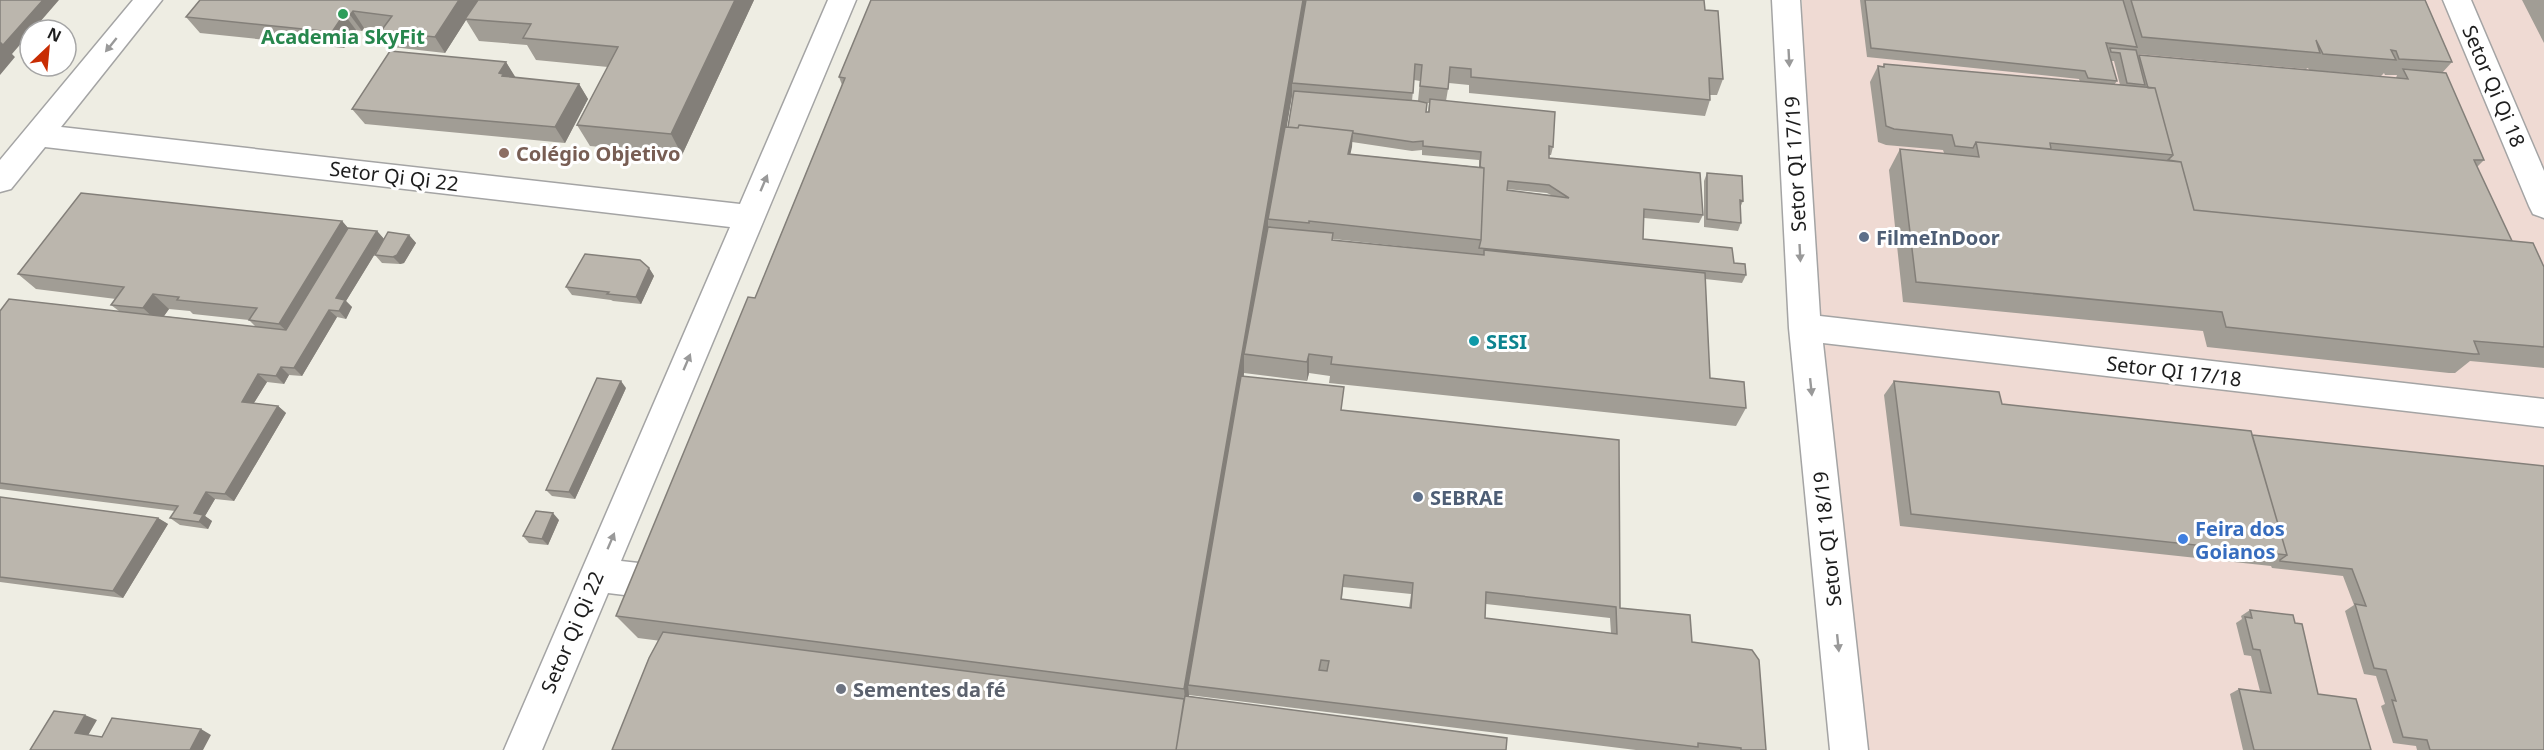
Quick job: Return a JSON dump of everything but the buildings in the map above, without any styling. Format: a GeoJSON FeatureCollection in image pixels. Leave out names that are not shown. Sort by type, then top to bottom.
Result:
{"type":"FeatureCollection","features":[{"type":"Feature","properties":{"kind":"street"},"geometry":{"type":"LineString","coordinates":[[0,181],[148,0]]}},
{"type":"Feature","properties":{"kind":"street","name":"Setor Qi Qi 22"},"geometry":{"type":"LineString","coordinates":[[523,750],[842,0]]}},
{"type":"Feature","properties":{"kind":"street","name":"Setor QI 17/19"},"geometry":{"type":"LineString","coordinates":[[1786,0],[1805,328]]}},
{"type":"Feature","properties":{"kind":"street","name":"Setor Qi Qi 18"},"geometry":{"type":"LineString","coordinates":[[2457,0],[2544,206]]}},
{"type":"Feature","properties":{"kind":"street","name":"Setor Qi Qi 22"},"geometry":{"type":"LineString","coordinates":[[38,135],[749,217]]}},
{"type":"Feature","properties":{"kind":"street","name":"Setor QI 17/18"},"geometry":{"type":"LineString","coordinates":[[1805,328],[2544,413]]}},
{"type":"Feature","properties":{"kind":"street","name":"Setor QI 18/19"},"geometry":{"type":"LineString","coordinates":[[1805,328],[1849,750]]}},
{"type":"Feature","properties":{"kind":"street"},"geometry":{"type":"LineString","coordinates":[[596,575],[702,588]]}},
{"type":"Feature","properties":{"kind":"shaded area","name":"Feira dos Goianos"},"geometry":{"type":"Polygon","coordinates":[[[1802,0],[2544,0],[2544,750],[1841,750],[1805,328],[1802,0]]]}},
{"type":"Feature","properties":{"kind":"place","name":"Academia SkyFit"},"geometry":{"type":"Point","coordinates":[343,14]}},
{"type":"Feature","properties":{"kind":"place","name":"Colégio Objetivo"},"geometry":{"type":"Point","coordinates":[504,153]}},
{"type":"Feature","properties":{"kind":"place","name":"FilmeInDoor"},"geometry":{"type":"Point","coordinates":[1864,237]}},
{"type":"Feature","properties":{"kind":"place","name":"SESI"},"geometry":{"type":"Point","coordinates":[1474,341]}},
{"type":"Feature","properties":{"kind":"place","name":"SEBRAE"},"geometry":{"type":"Point","coordinates":[1418,497]}},
{"type":"Feature","properties":{"kind":"place","name":"Feira dos Goianos"},"geometry":{"type":"Point","coordinates":[2183,539]}},
{"type":"Feature","properties":{"kind":"place","name":"Sementes da fé"},"geometry":{"type":"Point","coordinates":[841,689]}}]}
